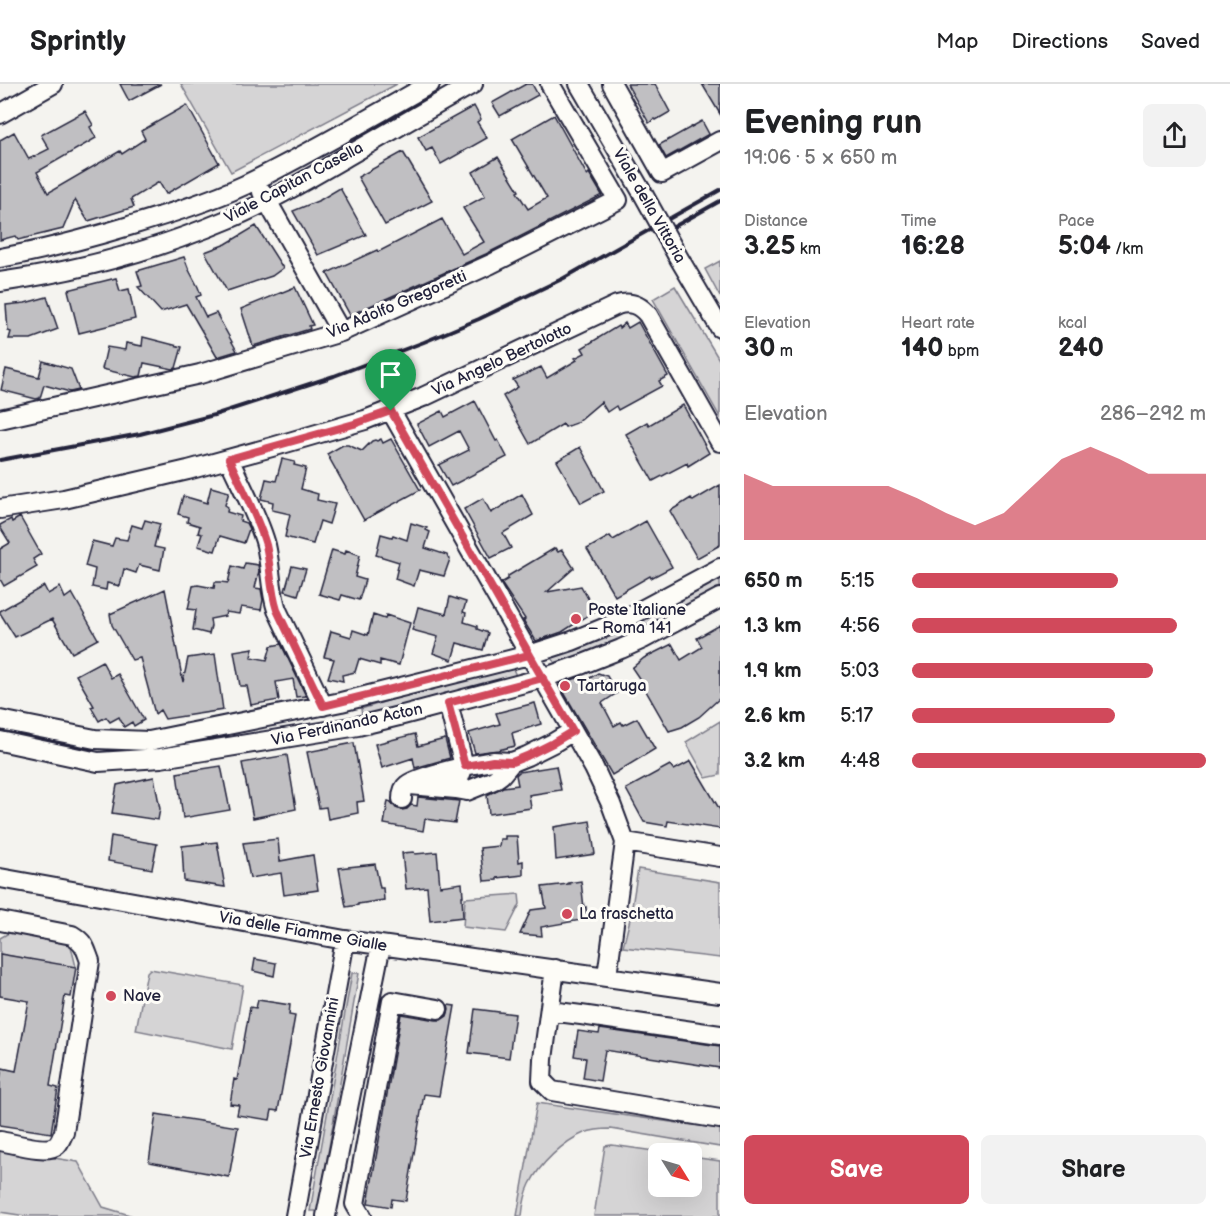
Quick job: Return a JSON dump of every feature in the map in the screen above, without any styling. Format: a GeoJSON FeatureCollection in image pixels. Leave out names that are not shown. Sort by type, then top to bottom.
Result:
{"type":"FeatureCollection","features":[{"type":"Feature","properties":{"kind":"street"},"geometry":{"type":"LineString","coordinates":[[0,114],[53,84]]}},
{"type":"Feature","properties":{"kind":"street","name":"Viale Capitan Casella"},"geometry":{"type":"LineString","coordinates":[[0,258],[68,243],[155,218],[223,194],[255,180],[430,84]]}},
{"type":"Feature","properties":{"kind":"street","name":"Viale Capitan Casella"},"geometry":{"type":"LineString","coordinates":[[0,282],[65,271],[134,253],[228,219],[313,176],[473,84]]}},
{"type":"Feature","properties":{"kind":"street","name":"Via Adolfo Gregoretti"},"geometry":{"type":"LineString","coordinates":[[0,419],[200,374],[341,332],[491,264],[618,200],[550,84]]}},
{"type":"Feature","properties":{"kind":"street","name":"Viale della Vittoria"},"geometry":{"type":"LineString","coordinates":[[579,84],[720,328]]}},
{"type":"Feature","properties":{"kind":"street"},"geometry":{"type":"LineString","coordinates":[[612,84],[662,173],[720,141]]}},
{"type":"Feature","properties":{"kind":"street"},"geometry":{"type":"LineString","coordinates":[[255,180],[341,332]]}},
{"type":"Feature","properties":{"kind":"street","name":"Via Angelo Bertolotto"},"geometry":{"type":"LineString","coordinates":[[0,509],[83,495],[229,459],[354,424],[423,398],[617,305],[631,303],[639,306],[648,315],[720,442]]}},
{"type":"Feature","properties":{"kind":"street"},"geometry":{"type":"LineString","coordinates":[[391,411],[599,777],[611,804],[625,842],[607,976]]}},
{"type":"Feature","properties":{"kind":"street","name":"Via Ferdinando Acton"},"geometry":{"type":"LineString","coordinates":[[229,459],[266,545],[272,593],[277,610],[323,706]]}},
{"type":"Feature","properties":{"kind":"street","name":"Via Ferdinando Acton"},"geometry":{"type":"LineString","coordinates":[[0,720],[95,739],[149,741],[323,706],[529,655],[560,645],[623,620],[720,568]]}},
{"type":"Feature","properties":{"kind":"street","name":"Via Ferdinando Acton"},"geometry":{"type":"LineString","coordinates":[[0,741],[98,762],[161,758],[288,739],[371,723],[543,678],[595,660],[621,650],[720,598]]}},
{"type":"Feature","properties":{"kind":"street"},"geometry":{"type":"LineString","coordinates":[[448,703],[465,766],[456,789]]}},
{"type":"Feature","properties":{"kind":"street"},"geometry":{"type":"LineString","coordinates":[[512,762],[494,780],[467,791],[456,789],[404,792],[418,780],[465,766],[493,761],[512,762],[573,731]]}},
{"type":"Feature","properties":{"kind":"street"},"geometry":{"type":"LineString","coordinates":[[625,842],[720,857]]}},
{"type":"Feature","properties":{"kind":"street","name":"Via delle Fiamme Gialle"},"geometry":{"type":"LineString","coordinates":[[0,878],[345,940],[720,993]]}},
{"type":"Feature","properties":{"kind":"street"},"geometry":{"type":"LineString","coordinates":[[0,1141],[44,1149],[58,1144],[64,1132],[90,961],[84,945],[72,935],[3,925]]}},
{"type":"Feature","properties":{"kind":"street","name":"Via Ernesto Giovannini"},"geometry":{"type":"LineString","coordinates":[[295,1216],[345,940]]}},
{"type":"Feature","properties":{"kind":"street","name":"Via Ernesto Giovannini"},"geometry":{"type":"LineString","coordinates":[[326,1211],[381,945]]}},
{"type":"Feature","properties":{"kind":"street"},"geometry":{"type":"LineString","coordinates":[[555,969],[542,1081],[552,1091],[720,1119]]}},
{"type":"Feature","properties":{"kind":"street"},"geometry":{"type":"LineString","coordinates":[[362,1216],[355,1204],[392,1001],[438,1009]]}},
{"type":"Feature","properties":{"kind":"street"},"geometry":{"type":"LineString","coordinates":[[550,1011],[720,1035]]}},
{"type":"Feature","properties":{"kind":"street"},"geometry":{"type":"LineString","coordinates":[[326,1211],[362,1216]]}},
{"type":"Feature","properties":{"kind":"shaded area"},"geometry":{"type":"Polygon","coordinates":[[[181,84],[397,84],[231,172],[181,84]]]}},
{"type":"Feature","properties":{"kind":"shaded area"},"geometry":{"type":"Polygon","coordinates":[[[720,261],[720,297],[705,269],[720,261]]]}},
{"type":"Feature","properties":{"kind":"shaded area"},"geometry":{"type":"Polygon","coordinates":[[[675,286],[720,361],[720,417],[653,299],[675,286]]]}},
{"type":"Feature","properties":{"kind":"shaded area"},"geometry":{"type":"Polygon","coordinates":[[[720,579],[720,594],[678,617],[556,664],[550,656],[658,611],[720,579]]]}},
{"type":"Feature","properties":{"kind":"shaded area"},"geometry":{"type":"Polygon","coordinates":[[[513,669],[517,678],[363,721],[361,709],[417,692],[513,669]]]}},
{"type":"Feature","properties":{"kind":"shaded area"},"geometry":{"type":"Polygon","coordinates":[[[720,721],[720,775],[706,778],[686,742],[720,721]]]}},
{"type":"Feature","properties":{"kind":"shaded area"},"geometry":{"type":"Polygon","coordinates":[[[638,869],[720,882],[720,958],[623,947],[638,869]]]}},
{"type":"Feature","properties":{"kind":"shaded area"},"geometry":{"type":"Polygon","coordinates":[[[519,894],[520,904],[506,932],[463,927],[465,898],[519,894]]]}},
{"type":"Feature","properties":{"kind":"shaded area"},"geometry":{"type":"Polygon","coordinates":[[[14,930],[70,942],[76,967],[0,954],[0,938],[14,930]]]}},
{"type":"Feature","properties":{"kind":"shaded area"},"geometry":{"type":"Polygon","coordinates":[[[150,969],[243,985],[232,1049],[136,1030],[147,972],[150,969]]]}},
{"type":"Feature","properties":{"kind":"shaded area"},"geometry":{"type":"Polygon","coordinates":[[[352,973],[359,973],[318,1211],[310,1211],[352,973]]]}},
{"type":"Feature","properties":{"kind":"shaded area"},"geometry":{"type":"Polygon","coordinates":[[[537,1103],[720,1129],[720,1147],[611,1129],[584,1133],[560,1148],[539,1169],[527,1192],[522,1216],[517,1216],[537,1103]]]}},
{"type":"Feature","properties":{"kind":"shaded area"},"geometry":{"type":"Polygon","coordinates":[[[605,1146],[648,1150],[648,1197],[702,1197],[702,1158],[720,1161],[720,1216],[594,1216],[605,1146]]]}},
{"type":"Feature","properties":{"kind":"shaded area"},"geometry":{"type":"Polygon","coordinates":[[[0,1149],[78,1162],[103,1207],[133,1216],[26,1216],[0,1212],[0,1149]]]}},
{"type":"Feature","properties":{"kind":"building"},"geometry":{"type":"Polygon","coordinates":[[[120,84],[161,84],[129,101],[120,84]]]}},
{"type":"Feature","properties":{"kind":"building"},"geometry":{"type":"Polygon","coordinates":[[[526,84],[532,84],[538,95],[500,116],[492,103],[526,84]]]}},
{"type":"Feature","properties":{"kind":"building"},"geometry":{"type":"Polygon","coordinates":[[[627,84],[655,84],[670,112],[649,123],[627,84]]]}},
{"type":"Feature","properties":{"kind":"building"},"geometry":{"type":"Polygon","coordinates":[[[702,84],[720,84],[720,114],[702,84]]]}},
{"type":"Feature","properties":{"kind":"building"},"geometry":{"type":"Polygon","coordinates":[[[187,105],[219,163],[166,194],[159,182],[131,199],[134,207],[88,221],[75,200],[63,229],[18,240],[15,236],[0,240],[0,140],[14,132],[29,159],[49,149],[41,135],[85,111],[93,125],[90,127],[96,138],[37,172],[48,193],[120,151],[122,154],[145,139],[141,131],[187,105]]]}},
{"type":"Feature","properties":{"kind":"building"},"geometry":{"type":"Polygon","coordinates":[[[474,106],[481,119],[477,122],[487,138],[441,164],[432,148],[426,151],[418,137],[474,106]]]}},
{"type":"Feature","properties":{"kind":"building"},"geometry":{"type":"Polygon","coordinates":[[[554,115],[587,175],[589,173],[602,195],[486,254],[350,315],[327,273],[377,250],[378,252],[442,219],[462,254],[484,242],[463,208],[485,196],[473,172],[498,157],[528,209],[547,198],[512,139],[554,115]]]}},
{"type":"Feature","properties":{"kind":"building"},"geometry":{"type":"Polygon","coordinates":[[[702,121],[709,134],[666,158],[659,145],[702,121]]]}},
{"type":"Feature","properties":{"kind":"building"},"geometry":{"type":"Polygon","coordinates":[[[403,152],[432,201],[385,225],[358,177],[403,152]]]}},
{"type":"Feature","properties":{"kind":"building"},"geometry":{"type":"Polygon","coordinates":[[[340,188],[366,235],[318,255],[293,211],[320,200],[340,188]]]}},
{"type":"Feature","properties":{"kind":"building"},"geometry":{"type":"Polygon","coordinates":[[[256,226],[283,268],[272,276],[227,291],[205,252],[226,244],[256,226]]]}},
{"type":"Feature","properties":{"kind":"building"},"geometry":{"type":"Polygon","coordinates":[[[184,257],[201,295],[196,297],[206,317],[216,313],[237,351],[217,357],[186,304],[161,312],[138,287],[142,286],[137,271],[184,257]]]}},
{"type":"Feature","properties":{"kind":"building"},"geometry":{"type":"Polygon","coordinates":[[[116,278],[120,291],[129,289],[135,319],[79,333],[68,290],[116,278]]]}},
{"type":"Feature","properties":{"kind":"building"},"geometry":{"type":"Polygon","coordinates":[[[295,287],[313,325],[309,326],[310,329],[253,346],[241,309],[295,287]]]}},
{"type":"Feature","properties":{"kind":"building"},"geometry":{"type":"Polygon","coordinates":[[[47,297],[58,329],[31,339],[9,339],[11,332],[8,331],[6,305],[47,297]]]}},
{"type":"Feature","properties":{"kind":"building"},"geometry":{"type":"Polygon","coordinates":[[[638,322],[668,376],[659,381],[662,386],[618,410],[616,406],[607,412],[601,402],[576,423],[565,427],[563,424],[530,444],[503,396],[518,387],[513,380],[541,367],[547,378],[577,360],[575,358],[585,353],[582,348],[618,326],[619,328],[625,323],[628,328],[638,322]]]}},
{"type":"Feature","properties":{"kind":"building"},"geometry":{"type":"Polygon","coordinates":[[[143,337],[182,347],[176,368],[144,363],[141,376],[135,377],[102,369],[107,347],[125,350],[126,343],[142,346],[143,337]]]}},
{"type":"Feature","properties":{"kind":"building"},"geometry":{"type":"Polygon","coordinates":[[[43,361],[71,369],[79,390],[70,392],[44,385],[40,398],[36,399],[1,390],[6,369],[39,377],[43,361]]]}},
{"type":"Feature","properties":{"kind":"building"},"geometry":{"type":"Polygon","coordinates":[[[475,401],[507,457],[451,486],[439,465],[469,450],[459,431],[429,447],[417,424],[442,411],[445,417],[475,401]]]}},
{"type":"Feature","properties":{"kind":"building"},"geometry":{"type":"Polygon","coordinates":[[[683,405],[709,453],[688,466],[687,463],[653,481],[626,434],[647,422],[649,425],[683,405]]]}},
{"type":"Feature","properties":{"kind":"building"},"geometry":{"type":"Polygon","coordinates":[[[381,439],[383,443],[391,439],[420,490],[364,520],[327,454],[343,445],[362,451],[372,441],[381,439]]]}},
{"type":"Feature","properties":{"kind":"building"},"geometry":{"type":"Polygon","coordinates":[[[580,447],[604,491],[581,503],[557,461],[580,447]]]}},
{"type":"Feature","properties":{"kind":"building"},"geometry":{"type":"Polygon","coordinates":[[[282,459],[306,468],[301,489],[318,494],[317,500],[335,504],[329,524],[320,521],[313,544],[285,537],[290,514],[272,510],[273,502],[261,499],[266,479],[276,481],[282,459]]]}},
{"type":"Feature","properties":{"kind":"building"},"geometry":{"type":"Polygon","coordinates":[[[720,485],[720,545],[697,558],[670,511],[691,498],[693,501],[720,485]]]}},
{"type":"Feature","properties":{"kind":"building"},"geometry":{"type":"Polygon","coordinates":[[[211,487],[229,492],[225,505],[228,507],[227,512],[241,516],[240,521],[246,523],[249,529],[244,543],[220,536],[215,551],[198,546],[202,534],[198,533],[200,526],[187,522],[188,517],[178,514],[183,496],[207,503],[211,487]]]}},
{"type":"Feature","properties":{"kind":"building"},"geometry":{"type":"Polygon","coordinates":[[[522,494],[533,515],[503,533],[511,548],[491,558],[464,509],[483,498],[491,513],[522,494]]]}},
{"type":"Feature","properties":{"kind":"building"},"geometry":{"type":"Polygon","coordinates":[[[20,517],[41,554],[33,559],[37,567],[4,586],[0,579],[0,549],[10,543],[0,525],[20,517]]]}},
{"type":"Feature","properties":{"kind":"building"},"geometry":{"type":"Polygon","coordinates":[[[145,520],[160,524],[154,547],[164,549],[160,570],[139,565],[136,573],[124,569],[120,586],[107,583],[106,590],[92,587],[95,569],[85,566],[92,541],[112,546],[115,538],[127,540],[132,525],[142,528],[145,520]]]}},
{"type":"Feature","properties":{"kind":"building"},"geometry":{"type":"Polygon","coordinates":[[[646,521],[672,567],[651,578],[650,576],[615,596],[587,549],[610,536],[613,540],[646,521]]]}},
{"type":"Feature","properties":{"kind":"building"},"geometry":{"type":"Polygon","coordinates":[[[411,523],[427,528],[426,530],[430,532],[425,548],[447,555],[450,559],[444,576],[419,570],[414,586],[395,579],[399,562],[376,555],[381,534],[407,540],[411,523]]]}},
{"type":"Feature","properties":{"kind":"building"},"geometry":{"type":"Polygon","coordinates":[[[555,548],[558,552],[562,550],[574,568],[547,592],[581,586],[595,611],[562,632],[536,641],[523,620],[525,619],[501,583],[508,579],[508,576],[555,548]]]}},
{"type":"Feature","properties":{"kind":"building"},"geometry":{"type":"Polygon","coordinates":[[[332,550],[345,554],[346,550],[360,555],[355,577],[365,580],[359,600],[342,595],[340,600],[319,594],[332,550]]]}},
{"type":"Feature","properties":{"kind":"building"},"geometry":{"type":"Polygon","coordinates":[[[245,563],[258,565],[255,588],[261,589],[263,600],[261,610],[241,607],[239,614],[226,612],[225,616],[210,619],[209,634],[193,630],[196,610],[188,609],[193,586],[214,588],[215,582],[228,583],[232,566],[243,569],[245,563]]]}},
{"type":"Feature","properties":{"kind":"building"},"geometry":{"type":"Polygon","coordinates":[[[292,566],[306,569],[298,595],[285,591],[292,566]]]}},
{"type":"Feature","properties":{"kind":"building"},"geometry":{"type":"Polygon","coordinates":[[[44,586],[48,594],[60,587],[65,598],[72,593],[98,639],[72,653],[52,619],[15,637],[0,611],[44,586]]]}},
{"type":"Feature","properties":{"kind":"building"},"geometry":{"type":"Polygon","coordinates":[[[165,589],[183,682],[188,658],[215,654],[223,710],[165,719],[160,710],[155,714],[140,658],[132,660],[112,625],[110,614],[165,589]]]}},
{"type":"Feature","properties":{"kind":"building"},"geometry":{"type":"Polygon","coordinates":[[[450,597],[466,602],[463,612],[466,613],[464,622],[488,633],[483,650],[457,643],[452,660],[433,653],[438,637],[412,630],[418,607],[446,614],[450,597]]]}},
{"type":"Feature","properties":{"kind":"building"},"geometry":{"type":"Polygon","coordinates":[[[373,615],[385,619],[386,615],[410,623],[399,665],[380,660],[380,665],[359,659],[355,672],[342,675],[343,681],[328,678],[334,659],[324,657],[331,631],[351,637],[353,630],[368,635],[373,615]]]}},
{"type":"Feature","properties":{"kind":"building"},"geometry":{"type":"Polygon","coordinates":[[[720,625],[720,698],[699,717],[682,727],[669,731],[632,668],[644,658],[672,644],[681,660],[702,647],[697,638],[720,625]]]}},
{"type":"Feature","properties":{"kind":"building"},"geometry":{"type":"Polygon","coordinates":[[[281,644],[306,696],[296,697],[293,679],[276,682],[279,700],[251,705],[247,686],[240,686],[234,651],[253,648],[251,657],[267,660],[271,646],[281,644]]]}},
{"type":"Feature","properties":{"kind":"building"},"geometry":{"type":"Polygon","coordinates":[[[102,661],[111,678],[118,674],[144,720],[134,726],[132,722],[124,727],[119,717],[110,722],[106,717],[99,721],[91,707],[94,706],[76,675],[102,661]]]}},
{"type":"Feature","properties":{"kind":"building"},"geometry":{"type":"Polygon","coordinates":[[[598,673],[607,676],[617,693],[602,703],[614,726],[621,722],[623,725],[637,718],[655,749],[612,775],[559,684],[580,677],[585,681],[598,673]]]}},
{"type":"Feature","properties":{"kind":"building"},"geometry":{"type":"Polygon","coordinates":[[[535,703],[541,724],[512,733],[515,746],[475,753],[469,733],[500,724],[496,713],[535,703]]]}},
{"type":"Feature","properties":{"kind":"building"},"geometry":{"type":"Polygon","coordinates":[[[415,734],[418,746],[445,739],[450,758],[415,768],[413,758],[382,768],[375,744],[415,734]]]}},
{"type":"Feature","properties":{"kind":"building"},"geometry":{"type":"Polygon","coordinates":[[[354,743],[364,801],[357,802],[358,813],[328,819],[326,807],[319,808],[307,752],[354,743]]]}},
{"type":"Feature","properties":{"kind":"building"},"geometry":{"type":"Polygon","coordinates":[[[287,755],[296,809],[253,818],[242,763],[287,755]]]}},
{"type":"Feature","properties":{"kind":"building"},"geometry":{"type":"Polygon","coordinates":[[[691,761],[720,810],[720,829],[668,821],[667,826],[644,822],[626,789],[670,765],[674,770],[691,761]]]}},
{"type":"Feature","properties":{"kind":"building"},"geometry":{"type":"Polygon","coordinates":[[[221,766],[230,810],[183,818],[177,773],[221,766]]]}},
{"type":"Feature","properties":{"kind":"building"},"geometry":{"type":"Polygon","coordinates":[[[556,766],[561,790],[529,795],[531,808],[489,814],[487,795],[503,787],[518,785],[516,775],[519,772],[556,766]]]}},
{"type":"Feature","properties":{"kind":"building"},"geometry":{"type":"Polygon","coordinates":[[[154,777],[160,809],[158,820],[112,813],[117,785],[154,777]]]}},
{"type":"Feature","properties":{"kind":"building"},"geometry":{"type":"Polygon","coordinates":[[[418,797],[459,801],[455,823],[425,819],[423,831],[384,824],[388,801],[402,810],[411,805],[417,806],[418,797]]]}},
{"type":"Feature","properties":{"kind":"building"},"geometry":{"type":"Polygon","coordinates":[[[590,821],[595,854],[556,860],[554,827],[590,821]]]}},
{"type":"Feature","properties":{"kind":"building"},"geometry":{"type":"Polygon","coordinates":[[[111,836],[157,844],[152,869],[108,861],[111,836]]]}},
{"type":"Feature","properties":{"kind":"building"},"geometry":{"type":"Polygon","coordinates":[[[505,836],[517,836],[519,862],[523,861],[523,875],[484,881],[480,848],[499,846],[500,839],[505,839],[505,836]]]}},
{"type":"Feature","properties":{"kind":"building"},"geometry":{"type":"Polygon","coordinates":[[[278,839],[280,861],[313,855],[318,890],[284,895],[281,873],[250,878],[243,843],[278,839]]]}},
{"type":"Feature","properties":{"kind":"building"},"geometry":{"type":"Polygon","coordinates":[[[217,842],[225,887],[184,881],[182,846],[217,842]]]}},
{"type":"Feature","properties":{"kind":"building"},"geometry":{"type":"Polygon","coordinates":[[[414,852],[415,854],[437,852],[440,886],[462,883],[463,917],[430,921],[427,887],[406,889],[402,853],[414,852]]]}},
{"type":"Feature","properties":{"kind":"building"},"geometry":{"type":"Polygon","coordinates":[[[375,864],[380,888],[383,888],[384,900],[346,907],[339,868],[375,864]]]}},
{"type":"Feature","properties":{"kind":"building"},"geometry":{"type":"Polygon","coordinates":[[[581,881],[587,919],[541,927],[542,936],[520,934],[531,910],[546,908],[542,887],[581,881]]]}},
{"type":"Feature","properties":{"kind":"building"},"geometry":{"type":"Polygon","coordinates":[[[0,954],[76,967],[71,997],[65,996],[50,1086],[58,1088],[51,1133],[0,1125],[2,1068],[16,1071],[29,1001],[0,996],[0,954]]]}},
{"type":"Feature","properties":{"kind":"building"},"geometry":{"type":"Polygon","coordinates":[[[255,959],[276,963],[274,976],[253,971],[255,959]]]}},
{"type":"Feature","properties":{"kind":"building"},"geometry":{"type":"Polygon","coordinates":[[[258,1000],[290,1005],[289,1015],[295,1016],[278,1111],[272,1110],[270,1120],[237,1115],[239,1105],[230,1104],[234,1079],[237,1080],[250,1007],[256,1008],[258,1000]]]}},
{"type":"Feature","properties":{"kind":"building"},"geometry":{"type":"Polygon","coordinates":[[[448,1005],[455,1006],[439,1096],[424,1094],[406,1201],[392,1199],[391,1207],[368,1203],[401,1014],[441,1020],[447,1016],[448,1005]]]}},
{"type":"Feature","properties":{"kind":"building"},"geometry":{"type":"Polygon","coordinates":[[[475,1009],[515,1014],[509,1058],[469,1053],[475,1009]]]}},
{"type":"Feature","properties":{"kind":"building"},"geometry":{"type":"Polygon","coordinates":[[[600,1029],[720,1046],[720,1068],[605,1050],[600,1081],[583,1078],[586,1058],[574,1056],[578,1031],[599,1034],[600,1029]]]}},
{"type":"Feature","properties":{"kind":"building"},"geometry":{"type":"Polygon","coordinates":[[[156,1114],[238,1127],[229,1177],[149,1162],[156,1114]]]}},
{"type":"Feature","properties":{"kind":"railway"},"geometry":{"type":"LineString","coordinates":[[0,460],[140,434],[214,415],[334,376],[479,319],[564,278],[720,190]]}},
{"type":"Feature","properties":{"kind":"railway"},"geometry":{"type":"LineString","coordinates":[[670,229],[720,201]]}},
{"type":"Feature","properties":{"kind":"place","name":"Poste Italiane – Roma 141"},"geometry":{"type":"Point","coordinates":[576,619]}},
{"type":"Feature","properties":{"kind":"place","name":"Tartaruga"},"geometry":{"type":"Point","coordinates":[565,686]}},
{"type":"Feature","properties":{"kind":"place","name":"La fraschetta"},"geometry":{"type":"Point","coordinates":[567,914]}},
{"type":"Feature","properties":{"kind":"place","name":"Nave"},"geometry":{"type":"Point","coordinates":[111,996]}},
{"type":"Feature","properties":{"kind":"route"},"geometry":{"type":"LineString","coordinates":[[391,411],[354,424],[229,459],[266,545],[272,593],[277,610],[323,706],[529,655],[543,678],[573,731],[512,762],[493,761],[465,766],[448,703],[543,678],[391,411]]}}]}
